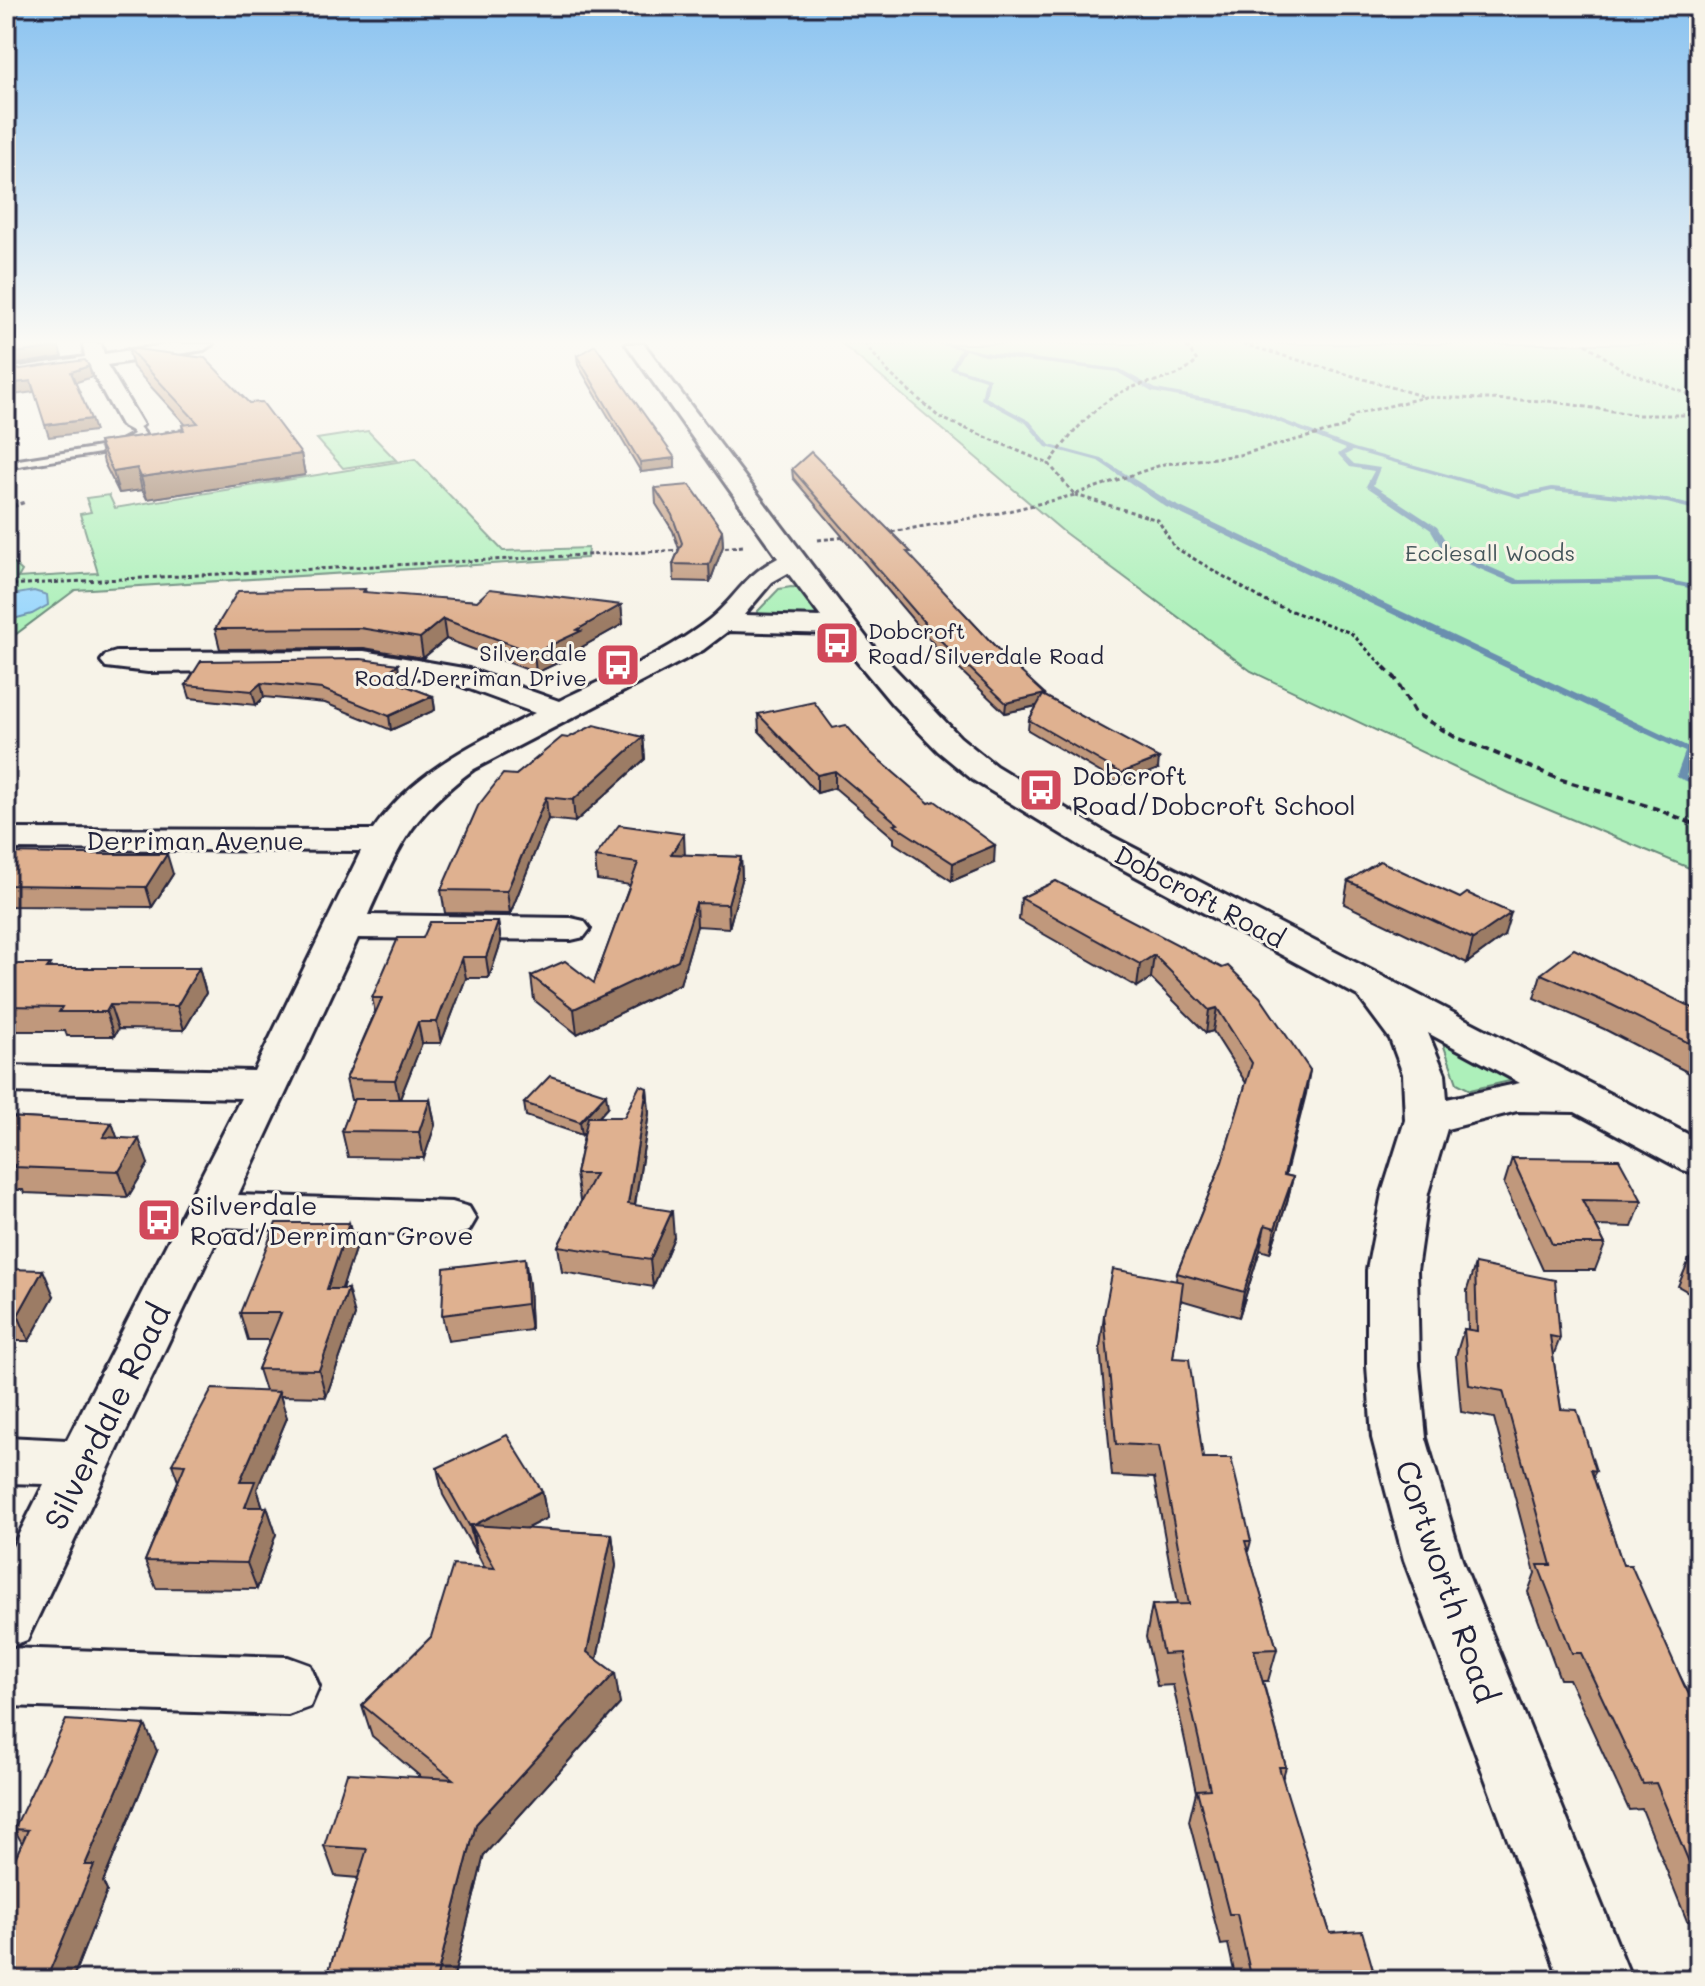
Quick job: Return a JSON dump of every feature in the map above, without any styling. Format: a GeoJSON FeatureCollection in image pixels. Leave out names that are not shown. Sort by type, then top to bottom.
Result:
{"type":"FeatureCollection","features":[{"type":"Feature","properties":{"kind":"street","name":"Dobcroft Road"},"geometry":{"type":"LineString","coordinates":[[703,437],[844,626],[909,704],[952,747],[1021,796],[1101,844],[1699,1159]]}},
{"type":"Feature","properties":{"kind":"street","name":"Silverdale Road"},"geometry":{"type":"LineString","coordinates":[[6,1621],[269,1085],[384,841],[401,814],[428,786],[463,762],[693,644],[722,623],[788,552]]}},
{"type":"Feature","properties":{"kind":"street"},"geometry":{"type":"LineString","coordinates":[[722,623],[844,626]]}},
{"type":"Feature","properties":{"kind":"street"},"geometry":{"type":"LineString","coordinates":[[116,661],[364,660],[459,675],[558,711]]}},
{"type":"Feature","properties":{"kind":"street","name":"Derriman Avenue"},"geometry":{"type":"LineString","coordinates":[[6,839],[384,841]]}},
{"type":"Feature","properties":{"kind":"street"},"geometry":{"type":"LineString","coordinates":[[345,926],[571,929]]}},
{"type":"Feature","properties":{"kind":"street","name":"Cortworth Road"},"geometry":{"type":"LineString","coordinates":[[1373,987],[1410,1037],[1424,1074],[1427,1120],[1405,1193],[1392,1270],[1393,1365],[1399,1438],[1433,1560],[1596,1980]]}},
{"type":"Feature","properties":{"kind":"street"},"geometry":{"type":"LineString","coordinates":[[6,1079],[269,1085]]}},
{"type":"Feature","properties":{"kind":"street"},"geometry":{"type":"LineString","coordinates":[[1427,1120],[1494,1100],[1541,1093],[1587,1100]]}},
{"type":"Feature","properties":{"kind":"street"},"geometry":{"type":"LineString","coordinates":[[206,1210],[452,1219]]}},
{"type":"Feature","properties":{"kind":"street"},"geometry":{"type":"LineString","coordinates":[[6,1460],[82,1463]]}},
{"type":"Feature","properties":{"kind":"street"},"geometry":{"type":"LineString","coordinates":[[6,1677],[288,1686]]}},
{"type":"Feature","properties":{"kind":"lane"},"geometry":{"type":"LineString","coordinates":[[6,465],[94,453],[130,442],[133,437]]}},
{"type":"Feature","properties":{"kind":"path"},"geometry":{"type":"LineString","coordinates":[[985,437],[1049,464],[1075,495],[1158,520],[1174,547],[1267,602],[1351,633],[1395,678],[1415,713],[1455,737],[1562,780],[1657,809],[1699,826]]}},
{"type":"Feature","properties":{"kind":"path"},"geometry":{"type":"LineString","coordinates":[[1049,464],[1071,437]]}},
{"type":"Feature","properties":{"kind":"path"},"geometry":{"type":"LineString","coordinates":[[881,533],[1000,513],[1075,495],[1122,476],[1164,464],[1239,455],[1309,437]]}},
{"type":"Feature","properties":{"kind":"path"},"geometry":{"type":"LineString","coordinates":[[6,507],[25,502],[13,507]]}},
{"type":"Feature","properties":{"kind":"path"},"geometry":{"type":"LineString","coordinates":[[704,549],[788,552],[853,536]]}},
{"type":"Feature","properties":{"kind":"path"},"geometry":{"type":"LineString","coordinates":[[6,585],[688,549]]}},
{"type":"Feature","properties":{"kind":"path"},"geometry":{"type":"LineString","coordinates":[[17,578],[19,584]]}},
{"type":"Feature","properties":{"kind":"green space"},"geometry":{"type":"Polygon","coordinates":[[[373,437],[396,460],[343,468],[317,439],[373,437]]]}},
{"type":"Feature","properties":{"kind":"green space","name":"Ecclesall Woods"},"geometry":{"type":"Polygon","coordinates":[[[951,437],[1699,437],[1699,872],[1508,793],[1251,671],[1065,533],[951,437]]]}},
{"type":"Feature","properties":{"kind":"green space"},"geometry":{"type":"Polygon","coordinates":[[[415,459],[503,551],[588,548],[587,558],[75,590],[11,638],[6,648],[6,556],[22,571],[18,578],[98,573],[80,514],[91,512],[86,498],[109,495],[115,508],[415,459]]]}},
{"type":"Feature","properties":{"kind":"green space"},"geometry":{"type":"Polygon","coordinates":[[[800,588],[818,607],[817,615],[807,618],[760,615],[757,612],[779,589],[800,588]]]}},
{"type":"Feature","properties":{"kind":"green space"},"geometry":{"type":"Polygon","coordinates":[[[1441,1038],[1523,1078],[1470,1090],[1457,1083],[1441,1038]]]}},
{"type":"Feature","properties":{"kind":"water"},"geometry":{"type":"Polygon","coordinates":[[[34,591],[47,595],[48,605],[32,614],[6,621],[6,596],[34,591]]]}},
{"type":"Feature","properties":{"kind":"building"},"geometry":{"type":"Polygon","coordinates":[[[137,437],[288,437],[301,454],[141,477],[137,468],[113,472],[99,442],[137,437]]]}},
{"type":"Feature","properties":{"kind":"building"},"geometry":{"type":"Polygon","coordinates":[[[625,437],[660,437],[675,458],[640,462],[625,437]]]}},
{"type":"Feature","properties":{"kind":"building"},"geometry":{"type":"Polygon","coordinates":[[[811,452],[911,552],[907,552],[1006,658],[1045,694],[1006,703],[936,636],[792,469],[811,452]]]}},
{"type":"Feature","properties":{"kind":"building"},"geometry":{"type":"Polygon","coordinates":[[[690,485],[722,530],[709,565],[673,564],[682,543],[672,515],[655,488],[690,485]]]}},
{"type":"Feature","properties":{"kind":"building"},"geometry":{"type":"Polygon","coordinates":[[[365,589],[363,592],[477,601],[490,589],[621,605],[577,630],[581,631],[534,653],[443,619],[420,638],[360,628],[215,629],[238,591],[365,589]]]}},
{"type":"Feature","properties":{"kind":"building"},"geometry":{"type":"Polygon","coordinates":[[[361,659],[398,664],[382,677],[433,696],[389,716],[322,689],[261,683],[252,691],[186,685],[201,661],[361,659]]]}},
{"type":"Feature","properties":{"kind":"building"},"geometry":{"type":"Polygon","coordinates":[[[1043,695],[1159,758],[1121,773],[1029,720],[1043,695]]]}},
{"type":"Feature","properties":{"kind":"building"},"geometry":{"type":"Polygon","coordinates":[[[814,702],[833,728],[846,725],[870,752],[929,803],[935,801],[995,845],[953,863],[894,825],[898,824],[835,771],[817,775],[758,714],[814,702]]]}},
{"type":"Feature","properties":{"kind":"building"},"geometry":{"type":"Polygon","coordinates":[[[594,725],[643,737],[573,800],[546,797],[507,891],[441,890],[478,806],[503,774],[516,775],[562,737],[568,738],[594,725]]]}},
{"type":"Feature","properties":{"kind":"building"},"geometry":{"type":"Polygon","coordinates":[[[619,825],[684,834],[671,854],[741,857],[728,904],[696,903],[678,960],[574,1009],[531,976],[565,961],[594,983],[638,863],[595,857],[619,825]]]}},
{"type":"Feature","properties":{"kind":"building"},"geometry":{"type":"Polygon","coordinates":[[[6,853],[167,854],[146,887],[6,885],[6,853]]]}},
{"type":"Feature","properties":{"kind":"building"},"geometry":{"type":"Polygon","coordinates":[[[1380,861],[1460,898],[1467,893],[1511,913],[1473,939],[1348,881],[1380,861]]]}},
{"type":"Feature","properties":{"kind":"building"},"geometry":{"type":"Polygon","coordinates":[[[1056,881],[1222,968],[1228,966],[1260,997],[1310,1070],[1284,1175],[1293,1177],[1275,1228],[1265,1225],[1244,1292],[1177,1273],[1222,1162],[1252,1063],[1217,1008],[1209,1010],[1154,955],[1140,964],[1021,898],[1056,881]]]}},
{"type":"Feature","properties":{"kind":"building"},"geometry":{"type":"Polygon","coordinates":[[[430,922],[498,922],[486,957],[462,957],[437,1022],[418,1022],[395,1080],[346,1079],[382,998],[372,998],[398,938],[423,938],[430,922]]]}},
{"type":"Feature","properties":{"kind":"building"},"geometry":{"type":"Polygon","coordinates":[[[1574,949],[1699,1011],[1699,1048],[1541,974],[1574,949]]]}},
{"type":"Feature","properties":{"kind":"building"},"geometry":{"type":"Polygon","coordinates":[[[6,964],[50,964],[47,968],[199,968],[177,1006],[110,1005],[106,1012],[59,1012],[62,1007],[6,1006],[6,964]]]}},
{"type":"Feature","properties":{"kind":"building"},"geometry":{"type":"Polygon","coordinates":[[[550,1076],[606,1094],[580,1122],[524,1103],[550,1076]]]}},
{"type":"Feature","properties":{"kind":"building"},"geometry":{"type":"Polygon","coordinates":[[[640,1085],[647,1088],[628,1204],[672,1211],[650,1260],[558,1246],[595,1174],[576,1174],[588,1117],[624,1117],[640,1085]]]}},
{"type":"Feature","properties":{"kind":"building"},"geometry":{"type":"Polygon","coordinates":[[[354,1099],[430,1099],[419,1132],[342,1131],[354,1099]]]}},
{"type":"Feature","properties":{"kind":"building"},"geometry":{"type":"Polygon","coordinates":[[[6,1117],[112,1123],[103,1137],[139,1139],[119,1171],[14,1167],[16,1165],[6,1164],[6,1117]]]}},
{"type":"Feature","properties":{"kind":"building"},"geometry":{"type":"Polygon","coordinates":[[[1512,1158],[1619,1159],[1642,1201],[1582,1200],[1605,1244],[1552,1244],[1512,1158]]]}},
{"type":"Feature","properties":{"kind":"building"},"geometry":{"type":"Polygon","coordinates":[[[276,1223],[349,1223],[327,1289],[348,1289],[319,1370],[258,1369],[281,1313],[240,1313],[276,1223]]]}},
{"type":"Feature","properties":{"kind":"building"},"geometry":{"type":"Polygon","coordinates":[[[1699,1250],[1699,1265],[1689,1260],[1699,1250]]]}},
{"type":"Feature","properties":{"kind":"building"},"geometry":{"type":"Polygon","coordinates":[[[525,1258],[527,1304],[442,1315],[444,1268],[525,1258]]]}},
{"type":"Feature","properties":{"kind":"building"},"geometry":{"type":"Polygon","coordinates":[[[1475,1264],[1555,1280],[1560,1338],[1550,1336],[1561,1409],[1577,1410],[1596,1471],[1591,1470],[1623,1565],[1631,1565],[1699,1713],[1699,1886],[1656,1783],[1643,1784],[1581,1653],[1572,1653],[1538,1565],[1551,1565],[1503,1391],[1469,1385],[1464,1329],[1477,1331],[1475,1264]]]}},
{"type":"Feature","properties":{"kind":"building"},"geometry":{"type":"Polygon","coordinates":[[[6,1269],[43,1270],[18,1315],[6,1315],[6,1269]]]}},
{"type":"Feature","properties":{"kind":"building"},"geometry":{"type":"Polygon","coordinates":[[[1113,1269],[1183,1282],[1173,1358],[1189,1359],[1203,1458],[1231,1458],[1251,1541],[1245,1541],[1277,1649],[1254,1650],[1286,1767],[1279,1767],[1330,1933],[1362,1931],[1376,1980],[1252,1980],[1237,1914],[1229,1914],[1197,1790],[1210,1789],[1179,1653],[1163,1654],[1152,1605],[1189,1604],[1159,1446],[1116,1444],[1104,1315],[1113,1269]]]}},
{"type":"Feature","properties":{"kind":"building"},"geometry":{"type":"Polygon","coordinates":[[[212,1389],[279,1392],[240,1481],[255,1481],[245,1507],[267,1507],[247,1563],[145,1561],[185,1465],[172,1464],[212,1389]]]}},
{"type":"Feature","properties":{"kind":"building"},"geometry":{"type":"Polygon","coordinates":[[[507,1435],[542,1491],[470,1527],[437,1468],[507,1435]]]}},
{"type":"Feature","properties":{"kind":"building"},"geometry":{"type":"Polygon","coordinates":[[[471,1525],[612,1534],[587,1652],[615,1673],[476,1824],[436,1980],[326,1980],[367,1849],[324,1846],[347,1773],[453,1779],[362,1705],[431,1637],[453,1565],[495,1568],[471,1525]]]}},
{"type":"Feature","properties":{"kind":"building"},"geometry":{"type":"Polygon","coordinates":[[[66,1720],[145,1725],[85,1865],[94,1865],[46,1980],[8,1980],[6,1878],[28,1830],[14,1829],[66,1720]]]}},
{"type":"Feature","properties":{"kind":"waterway"},"geometry":{"type":"LineString","coordinates":[[1040,437],[1048,446],[1100,460],[1169,505],[1690,751],[1681,777],[1699,783]]}},
{"type":"Feature","properties":{"kind":"waterway"},"geometry":{"type":"LineString","coordinates":[[1321,437],[1352,449]]}},
{"type":"Feature","properties":{"kind":"waterway"},"geometry":{"type":"LineString","coordinates":[[1352,449],[1519,496],[1552,489],[1667,501],[1699,509]]}},
{"type":"Feature","properties":{"kind":"waterway"},"geometry":{"type":"LineString","coordinates":[[1352,449],[1341,454],[1352,466],[1378,469],[1369,486],[1434,529],[1448,552],[1518,582],[1659,580],[1699,588]]}},
{"type":"Feature","properties":{"kind":"waterway"},"geometry":{"type":"LineString","coordinates":[[6,588],[6,592]]}},
{"type":"Feature","properties":{"kind":"place","name":"Dobcroft Road/Silverdale Road"},"geometry":{"type":"Point","coordinates":[837,643]}},
{"type":"Feature","properties":{"kind":"place","name":"Silverdale Road/Derriman Drive"},"geometry":{"type":"Point","coordinates":[618,665]}},
{"type":"Feature","properties":{"kind":"place","name":"Dobcroft Road/Dobcroft School"},"geometry":{"type":"Point","coordinates":[1041,790]}},
{"type":"Feature","properties":{"kind":"place","name":"Silverdale Road/Derriman Grove"},"geometry":{"type":"Point","coordinates":[159,1220]}}]}
